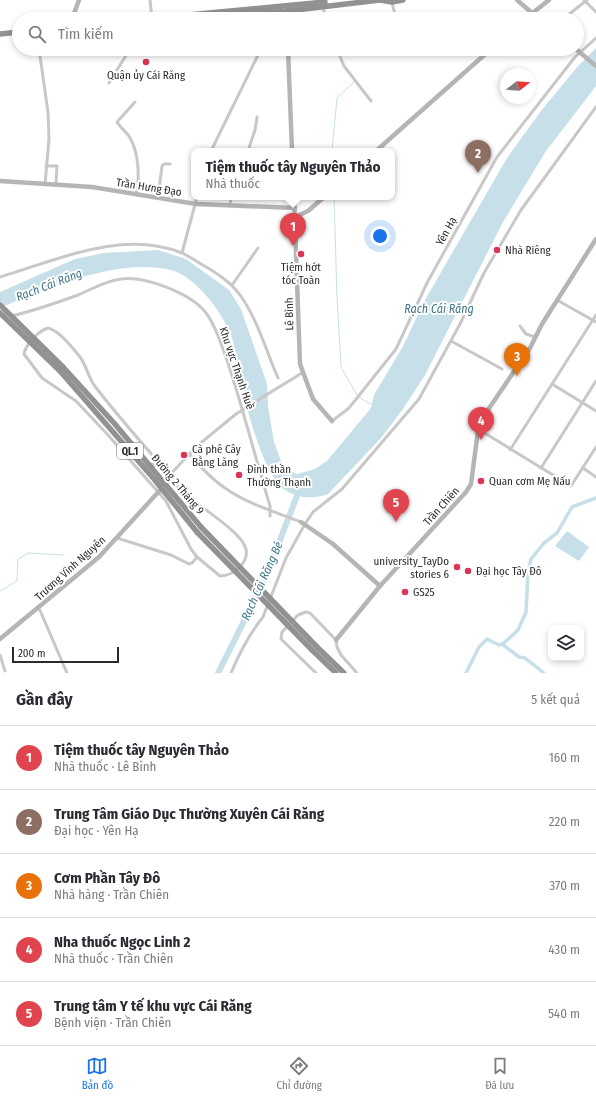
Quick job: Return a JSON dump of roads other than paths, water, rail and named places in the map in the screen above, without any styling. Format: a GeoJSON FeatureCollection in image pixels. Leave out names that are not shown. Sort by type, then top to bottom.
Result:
{"type":"FeatureCollection","features":[{"type":"Feature","properties":{"kind":"highway"},"geometry":{"type":"LineString","coordinates":[[258,12],[350,0]]}},
{"type":"Feature","properties":{"kind":"highway"},"geometry":{"type":"LineString","coordinates":[[245,12],[380,0],[403,0]]}},
{"type":"Feature","properties":{"kind":"highway"},"geometry":{"type":"LineString","coordinates":[[0,35],[12,34]]}},
{"type":"Feature","properties":{"kind":"highway","name":"Đường 2 Tháng 9"},"geometry":{"type":"LineString","coordinates":[[0,305],[62,369],[148,462],[201,527],[336,673]]}},
{"type":"Feature","properties":{"kind":"highway","name":"Đường 2 Tháng 9"},"geometry":{"type":"LineString","coordinates":[[0,312],[62,369],[174,502],[197,532],[314,649],[344,673]]}},
{"type":"Feature","properties":{"kind":"street"},"geometry":{"type":"LineString","coordinates":[[75,12],[79,0]]}},
{"type":"Feature","properties":{"kind":"street"},"geometry":{"type":"LineString","coordinates":[[150,0],[151,12]]}},
{"type":"Feature","properties":{"kind":"street"},"geometry":{"type":"LineString","coordinates":[[517,0],[531,12]]}},
{"type":"Feature","properties":{"kind":"street"},"geometry":{"type":"LineString","coordinates":[[533,12],[549,0]]}},
{"type":"Feature","properties":{"kind":"street"},"geometry":{"type":"LineString","coordinates":[[571,12],[586,0],[596,12]]}},
{"type":"Feature","properties":{"kind":"street"},"geometry":{"type":"LineString","coordinates":[[392,1],[394,12]]}},
{"type":"Feature","properties":{"kind":"street"},"geometry":{"type":"LineString","coordinates":[[322,6],[324,12]]}},
{"type":"Feature","properties":{"kind":"street"},"geometry":{"type":"LineString","coordinates":[[284,12],[287,9]]}},
{"type":"Feature","properties":{"kind":"street","name":"Yên Hạ"},"geometry":{"type":"LineString","coordinates":[[584,51],[596,38]]}},
{"type":"Feature","properties":{"kind":"street"},"geometry":{"type":"LineString","coordinates":[[39,56],[48,112],[49,139],[45,184]]}},
{"type":"Feature","properties":{"kind":"street"},"geometry":{"type":"LineString","coordinates":[[109,83],[126,56]]}},
{"type":"Feature","properties":{"kind":"street"},"geometry":{"type":"LineString","coordinates":[[212,148],[258,56]]}},
{"type":"Feature","properties":{"kind":"street"},"geometry":{"type":"LineString","coordinates":[[288,56],[292,148]]}},
{"type":"Feature","properties":{"kind":"street"},"geometry":{"type":"LineString","coordinates":[[340,56],[344,66],[371,101]]}},
{"type":"Feature","properties":{"kind":"street"},"geometry":{"type":"LineString","coordinates":[[379,148],[483,56]]}},
{"type":"Feature","properties":{"kind":"street","name":"Yên Hạ"},"geometry":{"type":"LineString","coordinates":[[332,421],[349,408],[396,349],[428,281],[497,157],[578,56]]}},
{"type":"Feature","properties":{"kind":"street"},"geometry":{"type":"LineString","coordinates":[[584,56],[596,66]]}},
{"type":"Feature","properties":{"kind":"street"},"geometry":{"type":"LineString","coordinates":[[135,102],[116,122],[129,136],[136,158],[138,181],[136,194]]}},
{"type":"Feature","properties":{"kind":"street"},"geometry":{"type":"LineString","coordinates":[[231,673],[235,662],[257,624],[263,617],[286,558],[303,523],[313,512],[342,488],[410,410],[432,377],[484,273],[521,210],[596,107]]}},
{"type":"Feature","properties":{"kind":"street"},"geometry":{"type":"LineString","coordinates":[[249,148],[257,117]]}},
{"type":"Feature","properties":{"kind":"street"},"geometry":{"type":"LineString","coordinates":[[158,198],[162,166],[164,164],[170,164]]}},
{"type":"Feature","properties":{"kind":"street"},"geometry":{"type":"LineString","coordinates":[[46,166],[57,166],[56,184]]}},
{"type":"Feature","properties":{"kind":"street","name":"Trần Hưng Đạo"},"geometry":{"type":"LineString","coordinates":[[0,181],[56,184],[136,194],[196,204],[295,208]]}},
{"type":"Feature","properties":{"kind":"street"},"geometry":{"type":"LineString","coordinates":[[182,253],[197,200]]}},
{"type":"Feature","properties":{"kind":"street"},"geometry":{"type":"LineString","coordinates":[[229,206],[231,200]]}},
{"type":"Feature","properties":{"kind":"street","name":"Lê Bình"},"geometry":{"type":"LineString","coordinates":[[294,200],[298,350],[302,373],[313,399],[332,421]]}},
{"type":"Feature","properties":{"kind":"street"},"geometry":{"type":"LineString","coordinates":[[295,216],[308,211],[321,200]]}},
{"type":"Feature","properties":{"kind":"street","name":"Trần Chiên"},"geometry":{"type":"LineString","coordinates":[[336,640],[380,586],[466,492],[471,484],[479,422],[535,337],[596,239]]}},
{"type":"Feature","properties":{"kind":"street"},"geometry":{"type":"LineString","coordinates":[[0,277],[97,247],[146,244],[182,253],[216,273],[232,285],[240,295],[251,313],[278,378]]}},
{"type":"Feature","properties":{"kind":"street"},"geometry":{"type":"LineString","coordinates":[[232,285],[258,248]]}},
{"type":"Feature","properties":{"kind":"street","name":"Khu vực Thạnh Huề"},"geometry":{"type":"LineString","coordinates":[[0,319],[28,312],[78,295],[106,283],[122,279],[141,280],[164,287],[196,303],[207,314],[217,334],[230,370],[270,508]]}},
{"type":"Feature","properties":{"kind":"street"},"geometry":{"type":"LineString","coordinates":[[557,300],[594,321]]}},
{"type":"Feature","properties":{"kind":"street"},"geometry":{"type":"LineString","coordinates":[[510,450],[594,321],[596,315]]}},
{"type":"Feature","properties":{"kind":"street"},"geometry":{"type":"LineString","coordinates":[[520,326],[526,334],[535,337]]}},
{"type":"Feature","properties":{"kind":"street"},"geometry":{"type":"LineString","coordinates":[[48,328],[52,329],[81,358],[91,380],[136,439],[169,476],[188,497],[237,536],[246,549],[243,562],[230,575],[220,576],[214,573],[197,557],[191,549],[166,501],[76,401],[42,378],[27,360],[24,354],[25,350],[40,331],[48,328]]}},
{"type":"Feature","properties":{"kind":"street"},"geometry":{"type":"LineString","coordinates":[[451,341],[502,370]]}},
{"type":"Feature","properties":{"kind":"street"},"geometry":{"type":"LineString","coordinates":[[164,481],[213,431],[236,414],[302,373]]}},
{"type":"Feature","properties":{"kind":"street"},"geometry":{"type":"LineString","coordinates":[[540,468],[596,381]]}},
{"type":"Feature","properties":{"kind":"street"},"geometry":{"type":"LineString","coordinates":[[552,384],[596,412]]}},
{"type":"Feature","properties":{"kind":"street"},"geometry":{"type":"LineString","coordinates":[[478,429],[510,450],[572,486],[596,447]]}},
{"type":"Feature","properties":{"kind":"street"},"geometry":{"type":"LineString","coordinates":[[189,454],[202,468],[225,488],[270,508],[274,512],[303,523],[333,544],[380,586]]}},
{"type":"Feature","properties":{"kind":"street"},"geometry":{"type":"LineString","coordinates":[[148,462],[160,467]]}},
{"type":"Feature","properties":{"kind":"street"},"geometry":{"type":"LineString","coordinates":[[583,468],[596,477]]}},
{"type":"Feature","properties":{"kind":"street","name":"Trương Vĩnh Nguyên"},"geometry":{"type":"LineString","coordinates":[[0,639],[99,557],[162,488]]}},
{"type":"Feature","properties":{"kind":"street"},"geometry":{"type":"LineString","coordinates":[[166,501],[174,502]]}},
{"type":"Feature","properties":{"kind":"street"},"geometry":{"type":"LineString","coordinates":[[270,508],[270,516]]}},
{"type":"Feature","properties":{"kind":"street"},"geometry":{"type":"LineString","coordinates":[[117,538],[171,555],[189,564],[192,563],[197,557]]}},
{"type":"Feature","properties":{"kind":"street"},"geometry":{"type":"LineString","coordinates":[[39,608],[67,673]]}},
{"type":"Feature","properties":{"kind":"street"},"geometry":{"type":"LineString","coordinates":[[316,673],[281,639],[282,632],[298,615],[306,612],[316,617],[336,640],[337,647],[341,655],[357,673]]}},
{"type":"Feature","properties":{"kind":"street"},"geometry":{"type":"LineString","coordinates":[[0,655],[6,671]]}},
{"type":"Feature","properties":{"kind":"water","name":"Rạch Cái Răng"},"geometry":{"type":"Polygon","coordinates":[[[596,48],[596,86],[546,151],[503,222],[425,375],[403,409],[381,438],[328,494],[317,497],[301,497],[290,493],[278,484],[260,449],[243,392],[237,359],[231,335],[227,326],[222,316],[207,296],[198,287],[180,274],[171,270],[151,267],[106,271],[61,284],[0,308],[0,292],[75,259],[104,253],[158,250],[186,259],[229,290],[241,309],[267,384],[268,406],[274,442],[281,461],[290,471],[297,474],[315,469],[327,461],[371,408],[374,395],[402,348],[425,300],[507,158],[541,111],[578,66],[596,48]]]}},
{"type":"Feature","properties":{"kind":"water"},"geometry":{"type":"Polygon","coordinates":[[[567,531],[589,547],[579,561],[555,546],[567,531]]]}},
{"type":"Feature","properties":{"kind":"waterway"},"geometry":{"type":"LineString","coordinates":[[332,148],[337,98],[354,82]]}},
{"type":"Feature","properties":{"kind":"waterway"},"geometry":{"type":"LineString","coordinates":[[334,200],[341,367],[357,395]]}},
{"type":"Feature","properties":{"kind":"waterway"},"geometry":{"type":"LineString","coordinates":[[359,397],[372,405]]}},
{"type":"Feature","properties":{"kind":"waterway","name":"Rạch Cái Răng Bé"},"geometry":{"type":"LineString","coordinates":[[218,673],[265,579],[300,488]]}},
{"type":"Feature","properties":{"kind":"waterway"},"geometry":{"type":"LineString","coordinates":[[466,673],[479,647],[487,639],[499,645],[504,643],[518,630],[526,612],[528,573],[531,559],[544,543],[557,533],[572,507],[596,498]]}},
{"type":"Feature","properties":{"kind":"waterway"},"geometry":{"type":"LineString","coordinates":[[0,591],[17,581],[18,559],[28,553],[64,555]]}},
{"type":"Feature","properties":{"kind":"waterway"},"geometry":{"type":"LineString","coordinates":[[502,644],[519,657],[525,658],[544,673]]}},
{"type":"Feature","properties":{"kind":"place","name":"Quận ủy Cái Răng"},"geometry":{"type":"Point","coordinates":[146,62]}},
{"type":"Feature","properties":{"kind":"place","name":"Trung Tâm Giáo Dục Thường Xuyên Cái Răng"},"geometry":{"type":"Point","coordinates":[478,173]}},
{"type":"Feature","properties":{"kind":"place","name":"Tiệm thuốc tây Nguyên Thảo"},"geometry":{"type":"Point","coordinates":[293,246]}},
{"type":"Feature","properties":{"kind":"place","name":"Nhà Riêng"},"geometry":{"type":"Point","coordinates":[497,250]}},
{"type":"Feature","properties":{"kind":"place","name":"Tiệm hớt tóc Toàn"},"geometry":{"type":"Point","coordinates":[301,254]}},
{"type":"Feature","properties":{"kind":"place","name":"Cơm Phần Tây Đô"},"geometry":{"type":"Point","coordinates":[517,376]}},
{"type":"Feature","properties":{"kind":"place","name":"Nha thuốc Ngọc Linh 2"},"geometry":{"type":"Point","coordinates":[481,440]}},
{"type":"Feature","properties":{"kind":"place","name":"Cà phê Cây Bằng Lăng"},"geometry":{"type":"Point","coordinates":[184,455]}},
{"type":"Feature","properties":{"kind":"place","name":"Đình thần Thường Thạnh"},"geometry":{"type":"Point","coordinates":[239,475]}},
{"type":"Feature","properties":{"kind":"place","name":"Quan cơm Mẹ Nấu"},"geometry":{"type":"Point","coordinates":[481,481]}},
{"type":"Feature","properties":{"kind":"place","name":"Trung tâm Y tế khu vực Cái Răng"},"geometry":{"type":"Point","coordinates":[396,522]}},
{"type":"Feature","properties":{"kind":"place","name":"university_TayDo stories 6"},"geometry":{"type":"Point","coordinates":[457,567]}},
{"type":"Feature","properties":{"kind":"place","name":"Đại học Tây Đô"},"geometry":{"type":"Point","coordinates":[468,571]}},
{"type":"Feature","properties":{"kind":"place","name":"GS25"},"geometry":{"type":"Point","coordinates":[405,592]}}]}
